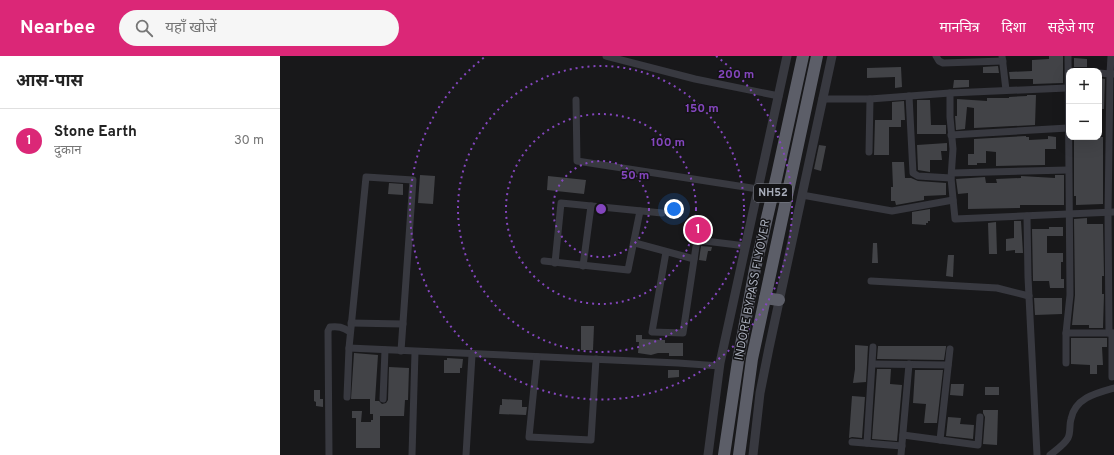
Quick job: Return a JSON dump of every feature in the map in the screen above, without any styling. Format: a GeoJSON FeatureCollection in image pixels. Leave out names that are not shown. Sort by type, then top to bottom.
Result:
{"type":"FeatureCollection","features":[{"type":"Feature","properties":{"kind":"highway","name":"INDORE BYPASS FLYOVER"},"geometry":{"type":"LineString","coordinates":[[724,455],[755,269],[803,56]]}},
{"type":"Feature","properties":{"kind":"highway","name":"INDORE BYPASS FLYOVER"},"geometry":{"type":"LineString","coordinates":[[739,455],[752,359],[817,56]]}},
{"type":"Feature","properties":{"kind":"highway"},"geometry":{"type":"LineString","coordinates":[[765,298],[779,300]]}},
{"type":"Feature","properties":{"kind":"street"},"geometry":{"type":"LineString","coordinates":[[606,56],[695,79],[779,96]]}},
{"type":"Feature","properties":{"kind":"street"},"geometry":{"type":"LineString","coordinates":[[708,455],[720,366],[787,56]]}},
{"type":"Feature","properties":{"kind":"street"},"geometry":{"type":"LineString","coordinates":[[753,455],[760,393],[832,56]]}},
{"type":"Feature","properties":{"kind":"street"},"geometry":{"type":"LineString","coordinates":[[936,56],[939,61],[943,63],[1002,58],[1006,90]]}},
{"type":"Feature","properties":{"kind":"street"},"geometry":{"type":"LineString","coordinates":[[1068,56],[1068,68]]}},
{"type":"Feature","properties":{"kind":"street"},"geometry":{"type":"LineString","coordinates":[[1111,56],[1112,377]]}},
{"type":"Feature","properties":{"kind":"street"},"geometry":{"type":"LineString","coordinates":[[1102,73],[1112,74]]}},
{"type":"Feature","properties":{"kind":"street"},"geometry":{"type":"LineString","coordinates":[[822,99],[1066,88]]}},
{"type":"Feature","properties":{"kind":"street"},"geometry":{"type":"LineString","coordinates":[[950,93],[950,117],[953,149],[951,176],[955,219],[1111,212]]}},
{"type":"Feature","properties":{"kind":"street"},"geometry":{"type":"LineString","coordinates":[[909,96],[913,173],[918,176],[951,176],[1068,170]]}},
{"type":"Feature","properties":{"kind":"street"},"geometry":{"type":"LineString","coordinates":[[869,152],[870,98]]}},
{"type":"Feature","properties":{"kind":"street"},"geometry":{"type":"LineString","coordinates":[[576,100],[577,161],[758,189]]}},
{"type":"Feature","properties":{"kind":"street"},"geometry":{"type":"LineString","coordinates":[[951,135],[1066,128]]}},
{"type":"Feature","properties":{"kind":"street"},"geometry":{"type":"LineString","coordinates":[[1066,363],[1066,333],[1070,295],[1068,140]]}},
{"type":"Feature","properties":{"kind":"street"},"geometry":{"type":"LineString","coordinates":[[347,397],[350,332],[366,177],[413,180],[401,351]]}},
{"type":"Feature","properties":{"kind":"street"},"geometry":{"type":"LineString","coordinates":[[802,195],[892,211],[953,200]]}},
{"type":"Feature","properties":{"kind":"street"},"geometry":{"type":"LineString","coordinates":[[555,263],[561,202],[662,213]]}},
{"type":"Feature","properties":{"kind":"street"},"geometry":{"type":"LineString","coordinates":[[584,266],[591,206]]}},
{"type":"Feature","properties":{"kind":"street"},"geometry":{"type":"LineString","coordinates":[[544,261],[628,270],[640,211]]}},
{"type":"Feature","properties":{"kind":"street"},"geometry":{"type":"LineString","coordinates":[[1027,216],[1029,296],[1037,455]]}},
{"type":"Feature","properties":{"kind":"street"},"geometry":{"type":"LineString","coordinates":[[666,252],[652,332],[682,333],[696,240],[746,246]]}},
{"type":"Feature","properties":{"kind":"street"},"geometry":{"type":"LineString","coordinates":[[634,243],[694,259]]}},
{"type":"Feature","properties":{"kind":"street"},"geometry":{"type":"LineString","coordinates":[[871,281],[997,288],[1029,296]]}},
{"type":"Feature","properties":{"kind":"street"},"geometry":{"type":"LineString","coordinates":[[351,323],[403,324]]}},
{"type":"Feature","properties":{"kind":"street"},"geometry":{"type":"LineString","coordinates":[[329,455],[328,331],[330,327],[337,326],[345,328],[350,332]]}},
{"type":"Feature","properties":{"kind":"street"},"geometry":{"type":"LineString","coordinates":[[1066,333],[1112,333]]}},
{"type":"Feature","properties":{"kind":"street"},"geometry":{"type":"LineString","coordinates":[[867,443],[873,347]]}},
{"type":"Feature","properties":{"kind":"street"},"geometry":{"type":"LineString","coordinates":[[349,348],[720,366]]}},
{"type":"Feature","properties":{"kind":"street"},"geometry":{"type":"LineString","coordinates":[[940,440],[950,349]]}},
{"type":"Feature","properties":{"kind":"street"},"geometry":{"type":"LineString","coordinates":[[383,399],[385,350]]}},
{"type":"Feature","properties":{"kind":"street"},"geometry":{"type":"LineString","coordinates":[[412,455],[415,352]]}},
{"type":"Feature","properties":{"kind":"street"},"geometry":{"type":"LineString","coordinates":[[466,455],[472,355]]}},
{"type":"Feature","properties":{"kind":"street"},"geometry":{"type":"LineString","coordinates":[[537,357],[529,437],[591,440],[596,359]]}},
{"type":"Feature","properties":{"kind":"street"},"geometry":{"type":"LineString","coordinates":[[873,364],[948,365]]}},
{"type":"Feature","properties":{"kind":"street"},"geometry":{"type":"LineString","coordinates":[[902,455],[909,364]]}},
{"type":"Feature","properties":{"kind":"street"},"geometry":{"type":"LineString","coordinates":[[1050,455],[1067,440],[1070,433],[1070,420],[1076,407],[1091,394],[1114,388]]}},
{"type":"Feature","properties":{"kind":"street"},"geometry":{"type":"LineString","coordinates":[[903,436],[978,445],[980,417]]}},
{"type":"Feature","properties":{"kind":"street"},"geometry":{"type":"LineString","coordinates":[[852,442],[902,446]]}},
{"type":"Feature","properties":{"kind":"building"},"geometry":{"type":"Polygon","coordinates":[[[1049,56],[1063,56],[1063,83],[1033,84],[1033,79],[1010,79],[1009,72],[1032,71],[1032,60],[1049,59],[1049,56]]]}},
{"type":"Feature","properties":{"kind":"building"},"geometry":{"type":"Polygon","coordinates":[[[1074,58],[1087,59],[1087,67],[1074,67],[1074,58]]]}},
{"type":"Feature","properties":{"kind":"building"},"geometry":{"type":"Polygon","coordinates":[[[998,66],[999,73],[983,73],[983,67],[998,66]]]}},
{"type":"Feature","properties":{"kind":"building"},"geometry":{"type":"Polygon","coordinates":[[[901,67],[902,87],[895,88],[895,77],[867,78],[867,68],[901,67]]]}},
{"type":"Feature","properties":{"kind":"building"},"geometry":{"type":"Polygon","coordinates":[[[1102,78],[1105,79],[1104,109],[1102,109],[1102,78]]]}},
{"type":"Feature","properties":{"kind":"building"},"geometry":{"type":"Polygon","coordinates":[[[954,80],[969,80],[969,87],[953,88],[954,80]]]}},
{"type":"Feature","properties":{"kind":"building"},"geometry":{"type":"Polygon","coordinates":[[[1036,95],[1035,125],[974,128],[974,108],[967,107],[965,129],[956,130],[955,116],[957,116],[957,99],[987,101],[987,98],[1009,98],[1036,95]]]}},
{"type":"Feature","properties":{"kind":"building"},"geometry":{"type":"Polygon","coordinates":[[[917,100],[930,100],[931,125],[946,125],[946,134],[917,134],[917,100]]]}},
{"type":"Feature","properties":{"kind":"building"},"geometry":{"type":"Polygon","coordinates":[[[904,101],[905,120],[901,120],[901,127],[889,127],[889,155],[874,155],[875,120],[892,120],[892,102],[904,101]]]}},
{"type":"Feature","properties":{"kind":"building"},"geometry":{"type":"Polygon","coordinates":[[[1048,136],[1056,137],[1056,149],[1045,149],[1045,165],[996,166],[996,152],[986,151],[986,163],[968,165],[968,154],[974,154],[974,139],[1029,137],[1029,140],[1048,139],[1048,136]]]}},
{"type":"Feature","properties":{"kind":"building"},"geometry":{"type":"Polygon","coordinates":[[[1103,137],[1103,204],[1076,205],[1076,196],[1074,196],[1074,140],[1102,140],[1103,137]]]}},
{"type":"Feature","properties":{"kind":"building"},"geometry":{"type":"Polygon","coordinates":[[[947,143],[947,151],[941,151],[942,160],[930,160],[930,172],[918,170],[917,145],[947,143]]]}},
{"type":"Feature","properties":{"kind":"building"},"geometry":{"type":"Polygon","coordinates":[[[819,145],[826,146],[821,171],[814,169],[819,145]]]}},
{"type":"Feature","properties":{"kind":"building"},"geometry":{"type":"Polygon","coordinates":[[[892,162],[904,162],[905,178],[911,178],[918,181],[946,183],[946,195],[924,196],[924,200],[896,205],[895,201],[891,201],[891,187],[893,187],[892,162]]]}},
{"type":"Feature","properties":{"kind":"building"},"geometry":{"type":"Polygon","coordinates":[[[420,175],[435,176],[433,204],[418,203],[420,175]]]}},
{"type":"Feature","properties":{"kind":"building"},"geometry":{"type":"Polygon","coordinates":[[[1055,175],[1064,175],[1064,205],[1020,205],[1020,208],[968,209],[968,193],[958,194],[956,179],[985,177],[986,183],[997,183],[996,179],[1021,178],[1021,176],[1055,178],[1055,175]]]}},
{"type":"Feature","properties":{"kind":"building"},"geometry":{"type":"Polygon","coordinates":[[[548,176],[586,180],[584,194],[547,190],[548,176]]]}},
{"type":"Feature","properties":{"kind":"building"},"geometry":{"type":"Polygon","coordinates":[[[389,183],[403,184],[403,195],[388,194],[389,183]]]}},
{"type":"Feature","properties":{"kind":"building"},"geometry":{"type":"Polygon","coordinates":[[[930,209],[930,221],[926,223],[926,225],[912,224],[912,212],[930,209]]]}},
{"type":"Feature","properties":{"kind":"building"},"geometry":{"type":"Polygon","coordinates":[[[1087,218],[1087,224],[1103,224],[1103,328],[1089,328],[1089,325],[1072,325],[1075,295],[1074,219],[1087,218]]]}},
{"type":"Feature","properties":{"kind":"building"},"geometry":{"type":"Polygon","coordinates":[[[1014,221],[1021,221],[1023,253],[1015,253],[1015,250],[1006,251],[1006,239],[1014,238],[1014,221]]]}},
{"type":"Feature","properties":{"kind":"building"},"geometry":{"type":"Polygon","coordinates":[[[996,222],[997,254],[989,254],[988,223],[996,222]]]}},
{"type":"Feature","properties":{"kind":"building"},"geometry":{"type":"Polygon","coordinates":[[[1049,227],[1063,227],[1063,236],[1047,236],[1047,253],[1063,253],[1063,262],[1061,262],[1061,279],[1064,279],[1064,288],[1050,288],[1049,281],[1033,281],[1032,229],[1049,229],[1049,227]]]}},
{"type":"Feature","properties":{"kind":"building"},"geometry":{"type":"Polygon","coordinates":[[[873,243],[877,243],[878,263],[872,263],[873,243]]]}},
{"type":"Feature","properties":{"kind":"building"},"geometry":{"type":"Polygon","coordinates":[[[701,246],[712,247],[711,251],[708,251],[706,261],[699,260],[701,246]]]}},
{"type":"Feature","properties":{"kind":"building"},"geometry":{"type":"Polygon","coordinates":[[[948,255],[954,255],[953,277],[946,276],[948,255]]]}},
{"type":"Feature","properties":{"kind":"building"},"geometry":{"type":"Polygon","coordinates":[[[1034,298],[1062,298],[1062,314],[1035,315],[1034,298]]]}},
{"type":"Feature","properties":{"kind":"building"},"geometry":{"type":"Polygon","coordinates":[[[581,326],[594,326],[593,350],[581,350],[581,326]]]}},
{"type":"Feature","properties":{"kind":"building"},"geometry":{"type":"Polygon","coordinates":[[[636,335],[642,335],[642,339],[665,340],[665,343],[683,343],[683,356],[669,356],[669,353],[658,353],[651,355],[638,353],[639,342],[636,342],[636,335]]]}},
{"type":"Feature","properties":{"kind":"building"},"geometry":{"type":"Polygon","coordinates":[[[1071,338],[1107,338],[1107,347],[1102,347],[1103,365],[1097,365],[1097,374],[1090,374],[1090,365],[1071,364],[1071,338]]]}},
{"type":"Feature","properties":{"kind":"building"},"geometry":{"type":"Polygon","coordinates":[[[855,345],[868,346],[866,382],[853,383],[855,369],[855,345]]]}},
{"type":"Feature","properties":{"kind":"building"},"geometry":{"type":"Polygon","coordinates":[[[878,346],[946,347],[944,360],[877,359],[878,346]]]}},
{"type":"Feature","properties":{"kind":"building"},"geometry":{"type":"Polygon","coordinates":[[[354,353],[378,355],[375,401],[379,401],[382,404],[386,403],[388,400],[389,367],[409,368],[408,400],[405,400],[404,416],[380,416],[380,448],[356,448],[356,418],[352,418],[352,411],[362,411],[361,422],[371,422],[371,420],[373,420],[373,414],[370,414],[370,399],[351,399],[354,353]]]}},
{"type":"Feature","properties":{"kind":"building"},"geometry":{"type":"Polygon","coordinates":[[[447,358],[463,359],[460,373],[444,373],[444,360],[447,360],[447,358]]]}},
{"type":"Feature","properties":{"kind":"building"},"geometry":{"type":"Polygon","coordinates":[[[877,369],[891,369],[890,384],[902,385],[897,441],[872,439],[877,369]]]}},
{"type":"Feature","properties":{"kind":"building"},"geometry":{"type":"Polygon","coordinates":[[[668,370],[679,370],[679,377],[668,378],[668,370]]]}},
{"type":"Feature","properties":{"kind":"building"},"geometry":{"type":"Polygon","coordinates":[[[915,370],[943,370],[937,423],[924,423],[926,404],[913,403],[915,370]]]}},
{"type":"Feature","properties":{"kind":"building"},"geometry":{"type":"Polygon","coordinates":[[[951,384],[964,384],[963,396],[950,395],[951,384]]]}},
{"type":"Feature","properties":{"kind":"building"},"geometry":{"type":"Polygon","coordinates":[[[985,387],[999,387],[999,395],[985,395],[985,387]]]}},
{"type":"Feature","properties":{"kind":"building"},"geometry":{"type":"Polygon","coordinates":[[[314,390],[320,390],[320,399],[323,399],[323,407],[316,406],[316,402],[314,401],[314,390]]]}},
{"type":"Feature","properties":{"kind":"building"},"geometry":{"type":"Polygon","coordinates":[[[852,396],[865,397],[862,438],[849,438],[852,396]]]}},
{"type":"Feature","properties":{"kind":"building"},"geometry":{"type":"Polygon","coordinates":[[[502,399],[522,400],[522,407],[527,407],[526,415],[499,414],[502,399]]]}},
{"type":"Feature","properties":{"kind":"building"},"geometry":{"type":"Polygon","coordinates":[[[983,410],[998,410],[997,445],[983,444],[985,417],[983,410]]]}},
{"type":"Feature","properties":{"kind":"building"},"geometry":{"type":"Polygon","coordinates":[[[948,417],[961,418],[960,424],[974,425],[973,439],[946,436],[948,417]]]}},
{"type":"Feature","properties":{"kind":"place","name":"Stone Earth"},"geometry":{"type":"Point","coordinates":[698,230]}}]}
